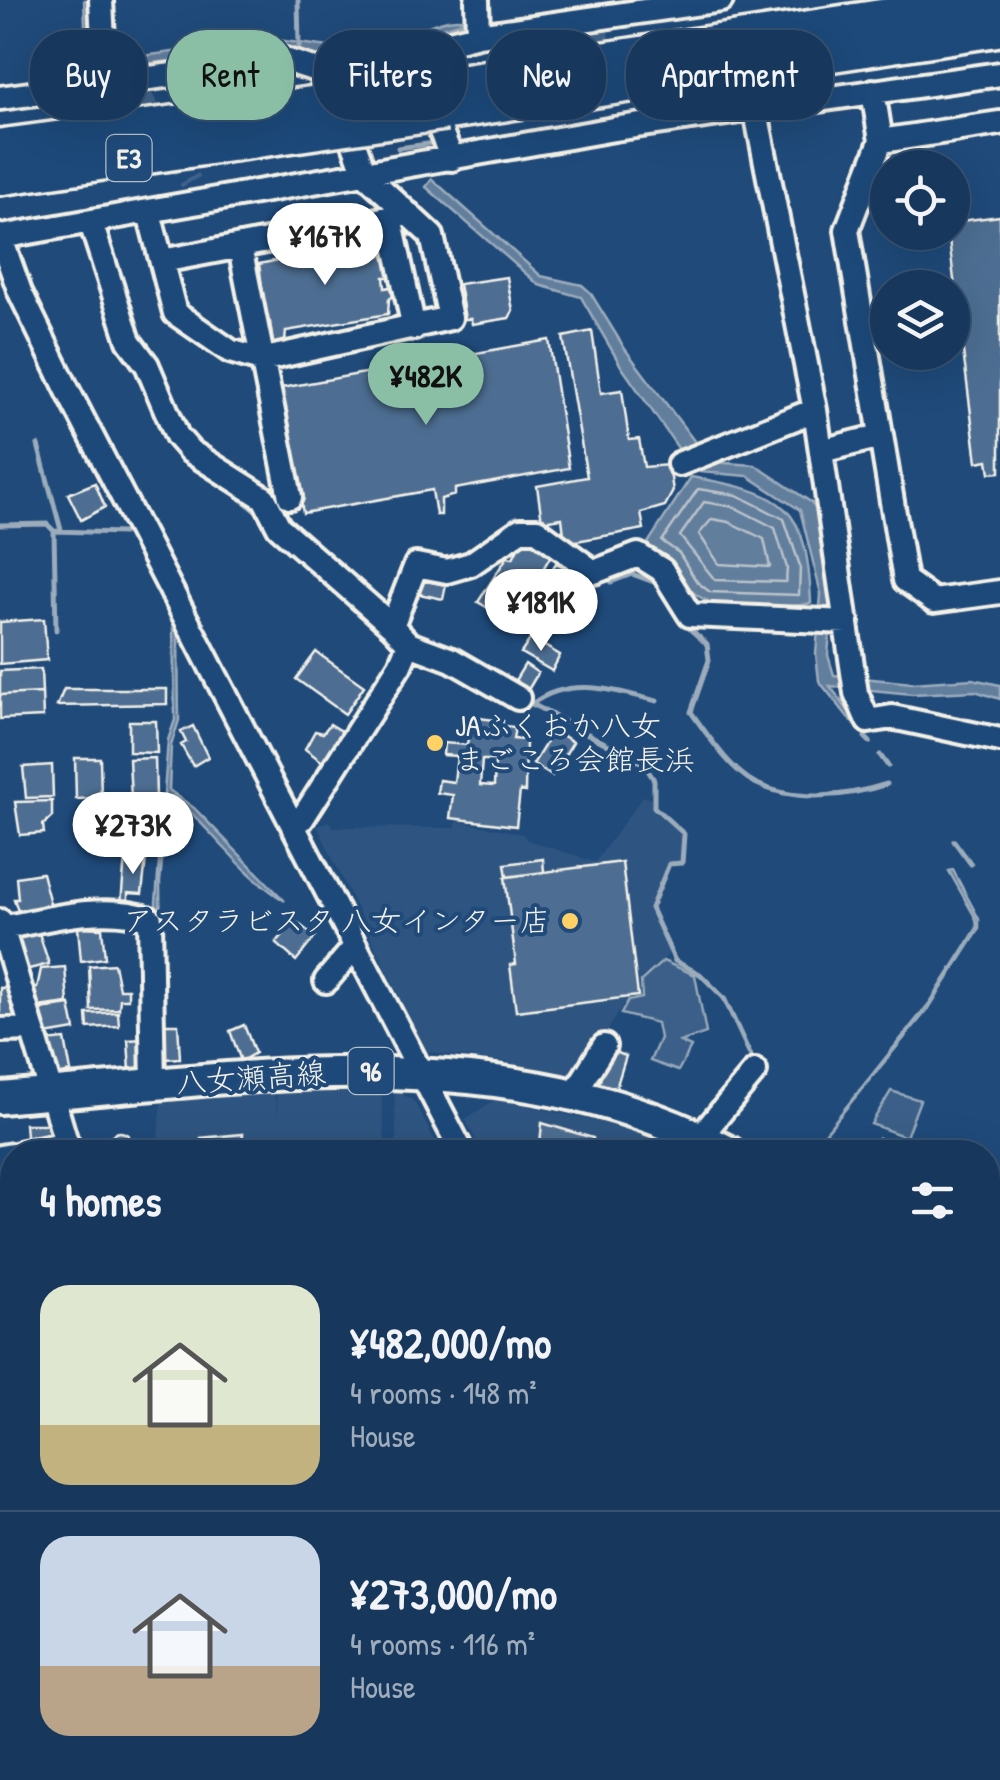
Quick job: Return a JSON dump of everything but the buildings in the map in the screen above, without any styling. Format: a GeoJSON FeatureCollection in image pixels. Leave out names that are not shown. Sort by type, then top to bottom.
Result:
{"type":"FeatureCollection","features":[{"type":"Feature","properties":{"kind":"highway","name":"E3"},"geometry":{"type":"LineString","coordinates":[[467,81],[994,0]]}},
{"type":"Feature","properties":{"kind":"highway","name":"E3"},"geometry":{"type":"LineString","coordinates":[[467,82],[1000,28]]}},
{"type":"Feature","properties":{"kind":"highway","name":"E3"},"geometry":{"type":"LineString","coordinates":[[1,162],[250,127],[314,113]]}},
{"type":"Feature","properties":{"kind":"main road","name":"八女瀬高線"},"geometry":{"type":"LineString","coordinates":[[0,1098],[344,1072],[419,1071],[574,1094],[706,1140]]}},
{"type":"Feature","properties":{"kind":"street"},"geometry":{"type":"LineString","coordinates":[[101,0],[102,30]]}},
{"type":"Feature","properties":{"kind":"street"},"geometry":{"type":"LineString","coordinates":[[477,0],[478,35]]}},
{"type":"Feature","properties":{"kind":"street"},"geometry":{"type":"LineString","coordinates":[[467,38],[596,25],[721,0]]}},
{"type":"Feature","properties":{"kind":"street"},"geometry":{"type":"LineString","coordinates":[[147,84],[285,60],[314,67]]}},
{"type":"Feature","properties":{"kind":"street"},"geometry":{"type":"LineString","coordinates":[[833,96],[1000,74]]}},
{"type":"Feature","properties":{"kind":"street"},"geometry":{"type":"LineString","coordinates":[[873,91],[881,141],[847,230],[905,580],[934,601],[1000,592]]}},
{"type":"Feature","properties":{"kind":"street"},"geometry":{"type":"LineString","coordinates":[[0,98],[30,94]]}},
{"type":"Feature","properties":{"kind":"street"},"geometry":{"type":"LineString","coordinates":[[456,1140],[68,394],[20,292],[0,237],[149,213],[195,193],[365,174],[452,159],[626,118]]}},
{"type":"Feature","properties":{"kind":"street"},"geometry":{"type":"LineString","coordinates":[[149,213],[175,313],[230,351],[261,360],[450,318],[432,236],[400,216],[365,174],[355,120]]}},
{"type":"Feature","properties":{"kind":"street"},"geometry":{"type":"LineString","coordinates":[[441,120],[452,159]]}},
{"type":"Feature","properties":{"kind":"street"},"geometry":{"type":"LineString","coordinates":[[759,120],[821,451],[830,621],[868,721],[892,717],[1000,740]]}},
{"type":"Feature","properties":{"kind":"street"},"geometry":{"type":"LineString","coordinates":[[881,141],[1000,123]]}},
{"type":"Feature","properties":{"kind":"street"},"geometry":{"type":"LineString","coordinates":[[162,262],[400,216]]}},
{"type":"Feature","properties":{"kind":"street"},"geometry":{"type":"LineString","coordinates":[[400,216],[414,328]]}},
{"type":"Feature","properties":{"kind":"street"},"geometry":{"type":"LineString","coordinates":[[90,223],[129,341],[147,365],[177,436],[190,452],[264,498],[279,527],[398,633],[518,698]]}},
{"type":"Feature","properties":{"kind":"street"},"geometry":{"type":"LineString","coordinates":[[240,247],[290,498]]}},
{"type":"Feature","properties":{"kind":"street"},"geometry":{"type":"LineString","coordinates":[[690,459],[815,410]]}},
{"type":"Feature","properties":{"kind":"street"},"geometry":{"type":"LineString","coordinates":[[821,451],[881,436]]}},
{"type":"Feature","properties":{"kind":"street"},"geometry":{"type":"LineString","coordinates":[[375,689],[396,656],[416,565],[446,571],[472,564],[520,530],[538,530],[594,572],[638,555],[662,570],[690,616],[830,621]]}},
{"type":"Feature","properties":{"kind":"street"},"geometry":{"type":"LineString","coordinates":[[302,819],[400,665],[398,633]]}},
{"type":"Feature","properties":{"kind":"street"},"geometry":{"type":"LineString","coordinates":[[66,1140],[1,924],[76,914],[134,913],[150,919],[153,1086]]}},
{"type":"Feature","properties":{"kind":"street"},"geometry":{"type":"LineString","coordinates":[[326,981],[355,948]]}},
{"type":"Feature","properties":{"kind":"street"},"geometry":{"type":"LineString","coordinates":[[0,1030],[30,1029]]}},
{"type":"Feature","properties":{"kind":"street"},"geometry":{"type":"LineString","coordinates":[[574,1094],[604,1046]]}},
{"type":"Feature","properties":{"kind":"street"},"geometry":{"type":"LineString","coordinates":[[700,1137],[755,1071]]}},
{"type":"Feature","properties":{"kind":"shaded area"},"geometry":{"type":"Polygon","coordinates":[[[643,796],[652,799],[654,812],[682,835],[681,862],[668,863],[649,907],[670,953],[639,980],[640,998],[627,999],[578,1079],[506,1062],[426,1052],[317,826],[329,821],[334,827],[455,828],[457,821],[523,834],[527,840],[595,862],[643,796]]]}},
{"type":"Feature","properties":{"kind":"shaded area"},"geometry":{"type":"Polygon","coordinates":[[[663,961],[695,975],[706,1033],[680,1042],[691,1047],[678,1071],[650,1061],[660,1038],[657,1023],[621,1014],[628,1001],[642,998],[641,981],[663,961]]]}},
{"type":"Feature","properties":{"kind":"shaded area"},"geometry":{"type":"Polygon","coordinates":[[[394,1090],[413,1100],[435,1140],[396,1140],[394,1090]]]}},
{"type":"Feature","properties":{"kind":"shaded area"},"geometry":{"type":"Polygon","coordinates":[[[274,1091],[278,1118],[276,1091],[381,1091],[385,1140],[158,1140],[161,1102],[274,1091]]]}},
{"type":"Feature","properties":{"kind":"shaded area"},"geometry":{"type":"Polygon","coordinates":[[[891,1091],[920,1100],[906,1137],[871,1124],[891,1091]]]}},
{"type":"Feature","properties":{"kind":"shaded area"},"geometry":{"type":"Polygon","coordinates":[[[496,1099],[644,1132],[663,1140],[476,1140],[465,1119],[496,1099]]]}},
{"type":"Feature","properties":{"kind":"water"},"geometry":{"type":"Polygon","coordinates":[[[84,0],[91,0],[94,30],[85,30],[84,0]]]}},
{"type":"Feature","properties":{"kind":"water"},"geometry":{"type":"Polygon","coordinates":[[[445,21],[470,21],[420,30],[445,21]]]}},
{"type":"Feature","properties":{"kind":"water"},"geometry":{"type":"Polygon","coordinates":[[[294,42],[314,45],[314,67],[294,65],[294,42]]]}},
{"type":"Feature","properties":{"kind":"water"},"geometry":{"type":"Polygon","coordinates":[[[167,53],[167,61],[147,64],[147,55],[167,53]]]}},
{"type":"Feature","properties":{"kind":"water"},"geometry":{"type":"Polygon","coordinates":[[[432,179],[541,276],[582,285],[590,292],[625,349],[710,462],[755,465],[812,503],[818,513],[833,597],[828,655],[834,675],[912,683],[973,679],[1000,685],[1000,699],[975,691],[912,694],[830,686],[855,720],[852,722],[819,681],[816,654],[821,594],[800,510],[748,476],[700,472],[680,451],[621,366],[581,297],[539,285],[426,187],[432,179]]]}},
{"type":"Feature","properties":{"kind":"water"},"geometry":{"type":"Polygon","coordinates":[[[691,477],[749,490],[785,509],[804,544],[811,603],[765,609],[714,603],[690,589],[669,563],[652,551],[648,543],[691,477]]]}},
{"type":"Feature","properties":{"kind":"water"},"geometry":{"type":"Polygon","coordinates":[[[173,629],[178,633],[179,720],[171,746],[169,790],[194,808],[285,901],[241,865],[174,796],[168,797],[160,882],[162,1016],[156,902],[168,740],[175,720],[173,629]]]}},
{"type":"Feature","properties":{"kind":"water"},"geometry":{"type":"Polygon","coordinates":[[[953,870],[979,919],[979,930],[929,1008],[820,1140],[931,1001],[977,928],[976,919],[949,871],[953,870]]]}},
{"type":"Feature","properties":{"kind":"waterway"},"geometry":{"type":"LineString","coordinates":[[298,0],[299,47]]}},
{"type":"Feature","properties":{"kind":"waterway"},"geometry":{"type":"LineString","coordinates":[[987,89],[1000,87]]}},
{"type":"Feature","properties":{"kind":"waterway"},"geometry":{"type":"LineString","coordinates":[[398,148],[435,143]]}},
{"type":"Feature","properties":{"kind":"waterway"},"geometry":{"type":"LineString","coordinates":[[38,445],[61,530]]}},
{"type":"Feature","properties":{"kind":"waterway"},"geometry":{"type":"LineString","coordinates":[[223,485],[262,515]]}},
{"type":"Feature","properties":{"kind":"waterway"},"geometry":{"type":"LineString","coordinates":[[0,525],[47,524],[54,531],[123,533]]}},
{"type":"Feature","properties":{"kind":"waterway"},"geometry":{"type":"LineString","coordinates":[[54,531],[56,630]]}},
{"type":"Feature","properties":{"kind":"waterway"},"geometry":{"type":"LineString","coordinates":[[611,582],[632,574],[659,584]]}},
{"type":"Feature","properties":{"kind":"waterway"},"geometry":{"type":"LineString","coordinates":[[362,614],[374,627]]}},
{"type":"Feature","properties":{"kind":"waterway"},"geometry":{"type":"LineString","coordinates":[[682,622],[707,644],[709,660],[691,712],[737,770],[755,783],[804,796],[838,795],[887,784]]}},
{"type":"Feature","properties":{"kind":"waterway"},"geometry":{"type":"LineString","coordinates":[[657,701],[609,690],[577,688],[547,695],[532,704],[644,764],[654,780],[654,807],[684,834],[682,863],[669,864],[651,908],[675,961],[700,974],[724,998],[753,1061]]}},
{"type":"Feature","properties":{"kind":"waterway"},"geometry":{"type":"LineString","coordinates":[[865,737],[870,742]]}},
{"type":"Feature","properties":{"kind":"waterway"},"geometry":{"type":"LineString","coordinates":[[880,755],[888,766]]}},
{"type":"Feature","properties":{"kind":"waterway"},"geometry":{"type":"LineString","coordinates":[[954,841],[971,864]]}},
{"type":"Feature","properties":{"kind":"tunnel"},"geometry":{"type":"LineString","coordinates":[[606,81],[611,108]]}},
{"type":"Feature","properties":{"kind":"tunnel"},"geometry":{"type":"LineString","coordinates":[[147,107],[191,182]]}},
{"type":"Feature","properties":{"kind":"place","name":"JAふくおか八女 まごころ会館長浜"},"geometry":{"type":"Point","coordinates":[435,743]}},
{"type":"Feature","properties":{"kind":"place","name":"アスタラビスタ 八女インター店"},"geometry":{"type":"Point","coordinates":[570,921]}}]}
